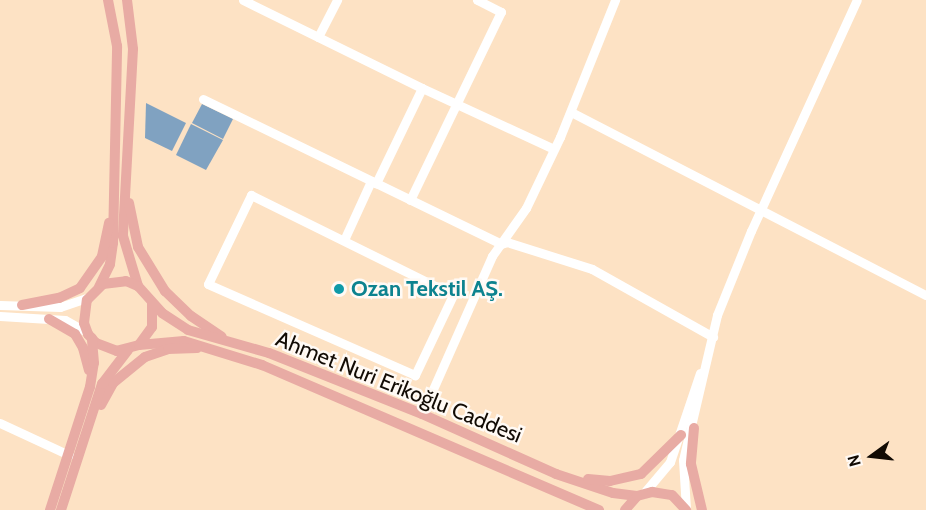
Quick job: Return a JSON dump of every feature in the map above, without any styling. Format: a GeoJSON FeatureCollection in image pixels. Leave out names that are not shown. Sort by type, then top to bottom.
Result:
{"type":"FeatureCollection","features":[{"type":"Feature","properties":{"kind":"main road"},"geometry":{"type":"LineString","coordinates":[[98,288],[113,253],[112,208],[117,46],[108,0]]}},
{"type":"Feature","properties":{"kind":"main road"},"geometry":{"type":"LineString","coordinates":[[90,335],[106,349],[128,350],[139,345],[153,327],[152,303],[138,286],[123,236],[133,49],[127,0]]}},
{"type":"Feature","properties":{"kind":"main road"},"geometry":{"type":"LineString","coordinates":[[127,183],[134,233],[155,277],[178,305],[228,340]]}},
{"type":"Feature","properties":{"kind":"main road"},"geometry":{"type":"LineString","coordinates":[[22,305],[59,298],[80,288],[102,255],[112,208]]}},
{"type":"Feature","properties":{"kind":"main road"},"geometry":{"type":"LineString","coordinates":[[50,510],[90,387],[94,363],[84,311],[89,297],[98,288],[114,281],[138,286]]}},
{"type":"Feature","properties":{"kind":"main road","name":"Ahmet Nuri Erikoğlu Caddesi"},"geometry":{"type":"LineString","coordinates":[[152,303],[188,330],[228,340],[422,414],[556,474],[613,493],[672,495],[686,510]]}},
{"type":"Feature","properties":{"kind":"main road"},"geometry":{"type":"LineString","coordinates":[[50,319],[67,327],[80,341],[87,359],[90,387]]}},
{"type":"Feature","properties":{"kind":"main road","name":"Ahmet Nuri Erikoğlu Caddesi"},"geometry":{"type":"LineString","coordinates":[[139,345],[175,339],[262,365],[579,499],[599,510]]}},
{"type":"Feature","properties":{"kind":"main road"},"geometry":{"type":"LineString","coordinates":[[93,421],[113,384],[130,366],[168,349],[209,349]]}},
{"type":"Feature","properties":{"kind":"main road"},"geometry":{"type":"LineString","coordinates":[[60,510],[93,421],[102,384],[128,350]]}},
{"type":"Feature","properties":{"kind":"main road"},"geometry":{"type":"LineString","coordinates":[[694,428],[691,464],[702,510]]}},
{"type":"Feature","properties":{"kind":"main road"},"geometry":{"type":"LineString","coordinates":[[556,474],[597,481],[630,479],[649,467],[681,435]]}},
{"type":"Feature","properties":{"kind":"main road"},"geometry":{"type":"LineString","coordinates":[[625,510],[640,495]]}},
{"type":"Feature","properties":{"kind":"main road"},"geometry":{"type":"LineString","coordinates":[[579,499],[591,510]]}},
{"type":"Feature","properties":{"kind":"street"},"geometry":{"type":"LineString","coordinates":[[243,0],[422,88],[554,149]]}},
{"type":"Feature","properties":{"kind":"street"},"geometry":{"type":"LineString","coordinates":[[318,37],[337,0]]}},
{"type":"Feature","properties":{"kind":"street"},"geometry":{"type":"LineString","coordinates":[[410,200],[501,12],[477,0]]}},
{"type":"Feature","properties":{"kind":"street"},"geometry":{"type":"LineString","coordinates":[[422,414],[501,244],[526,207],[554,149],[615,0]]}},
{"type":"Feature","properties":{"kind":"street"},"geometry":{"type":"LineString","coordinates":[[686,510],[683,460],[694,428],[717,315],[760,209],[858,0]]}},
{"type":"Feature","properties":{"kind":"street"},"geometry":{"type":"LineString","coordinates":[[344,240],[422,88]]}},
{"type":"Feature","properties":{"kind":"street"},"geometry":{"type":"LineString","coordinates":[[203,99],[501,244],[507,242],[592,269],[713,337]]}},
{"type":"Feature","properties":{"kind":"street"},"geometry":{"type":"LineString","coordinates":[[571,112],[926,294]]}},
{"type":"Feature","properties":{"kind":"street"},"geometry":{"type":"LineString","coordinates":[[453,295],[415,375],[208,285],[251,195],[472,304]]}},
{"type":"Feature","properties":{"kind":"street"},"geometry":{"type":"LineString","coordinates":[[0,305],[60,307],[89,297]]}},
{"type":"Feature","properties":{"kind":"street"},"geometry":{"type":"LineString","coordinates":[[0,316],[69,321],[90,335]]}},
{"type":"Feature","properties":{"kind":"street"},"geometry":{"type":"LineString","coordinates":[[640,495],[666,470],[681,435],[713,337]]}},
{"type":"Feature","properties":{"kind":"street"},"geometry":{"type":"LineString","coordinates":[[0,423],[69,455]]}},
{"type":"Feature","properties":{"kind":"shaded area"},"geometry":{"type":"Polygon","coordinates":[[[0,0],[926,0],[926,510],[0,510],[0,0]]]}},
{"type":"Feature","properties":{"kind":"water"},"geometry":{"type":"Polygon","coordinates":[[[146,103],[186,123],[172,151],[145,138],[146,103]]]}},
{"type":"Feature","properties":{"kind":"water"},"geometry":{"type":"Polygon","coordinates":[[[202,104],[233,119],[223,139],[192,123],[202,104]]]}},
{"type":"Feature","properties":{"kind":"water"},"geometry":{"type":"Polygon","coordinates":[[[191,124],[223,140],[206,170],[176,155],[191,124]]]}},
{"type":"Feature","properties":{"kind":"place","name":"Ozan Tekstil AŞ."},"geometry":{"type":"Point","coordinates":[339,289]}}]}
